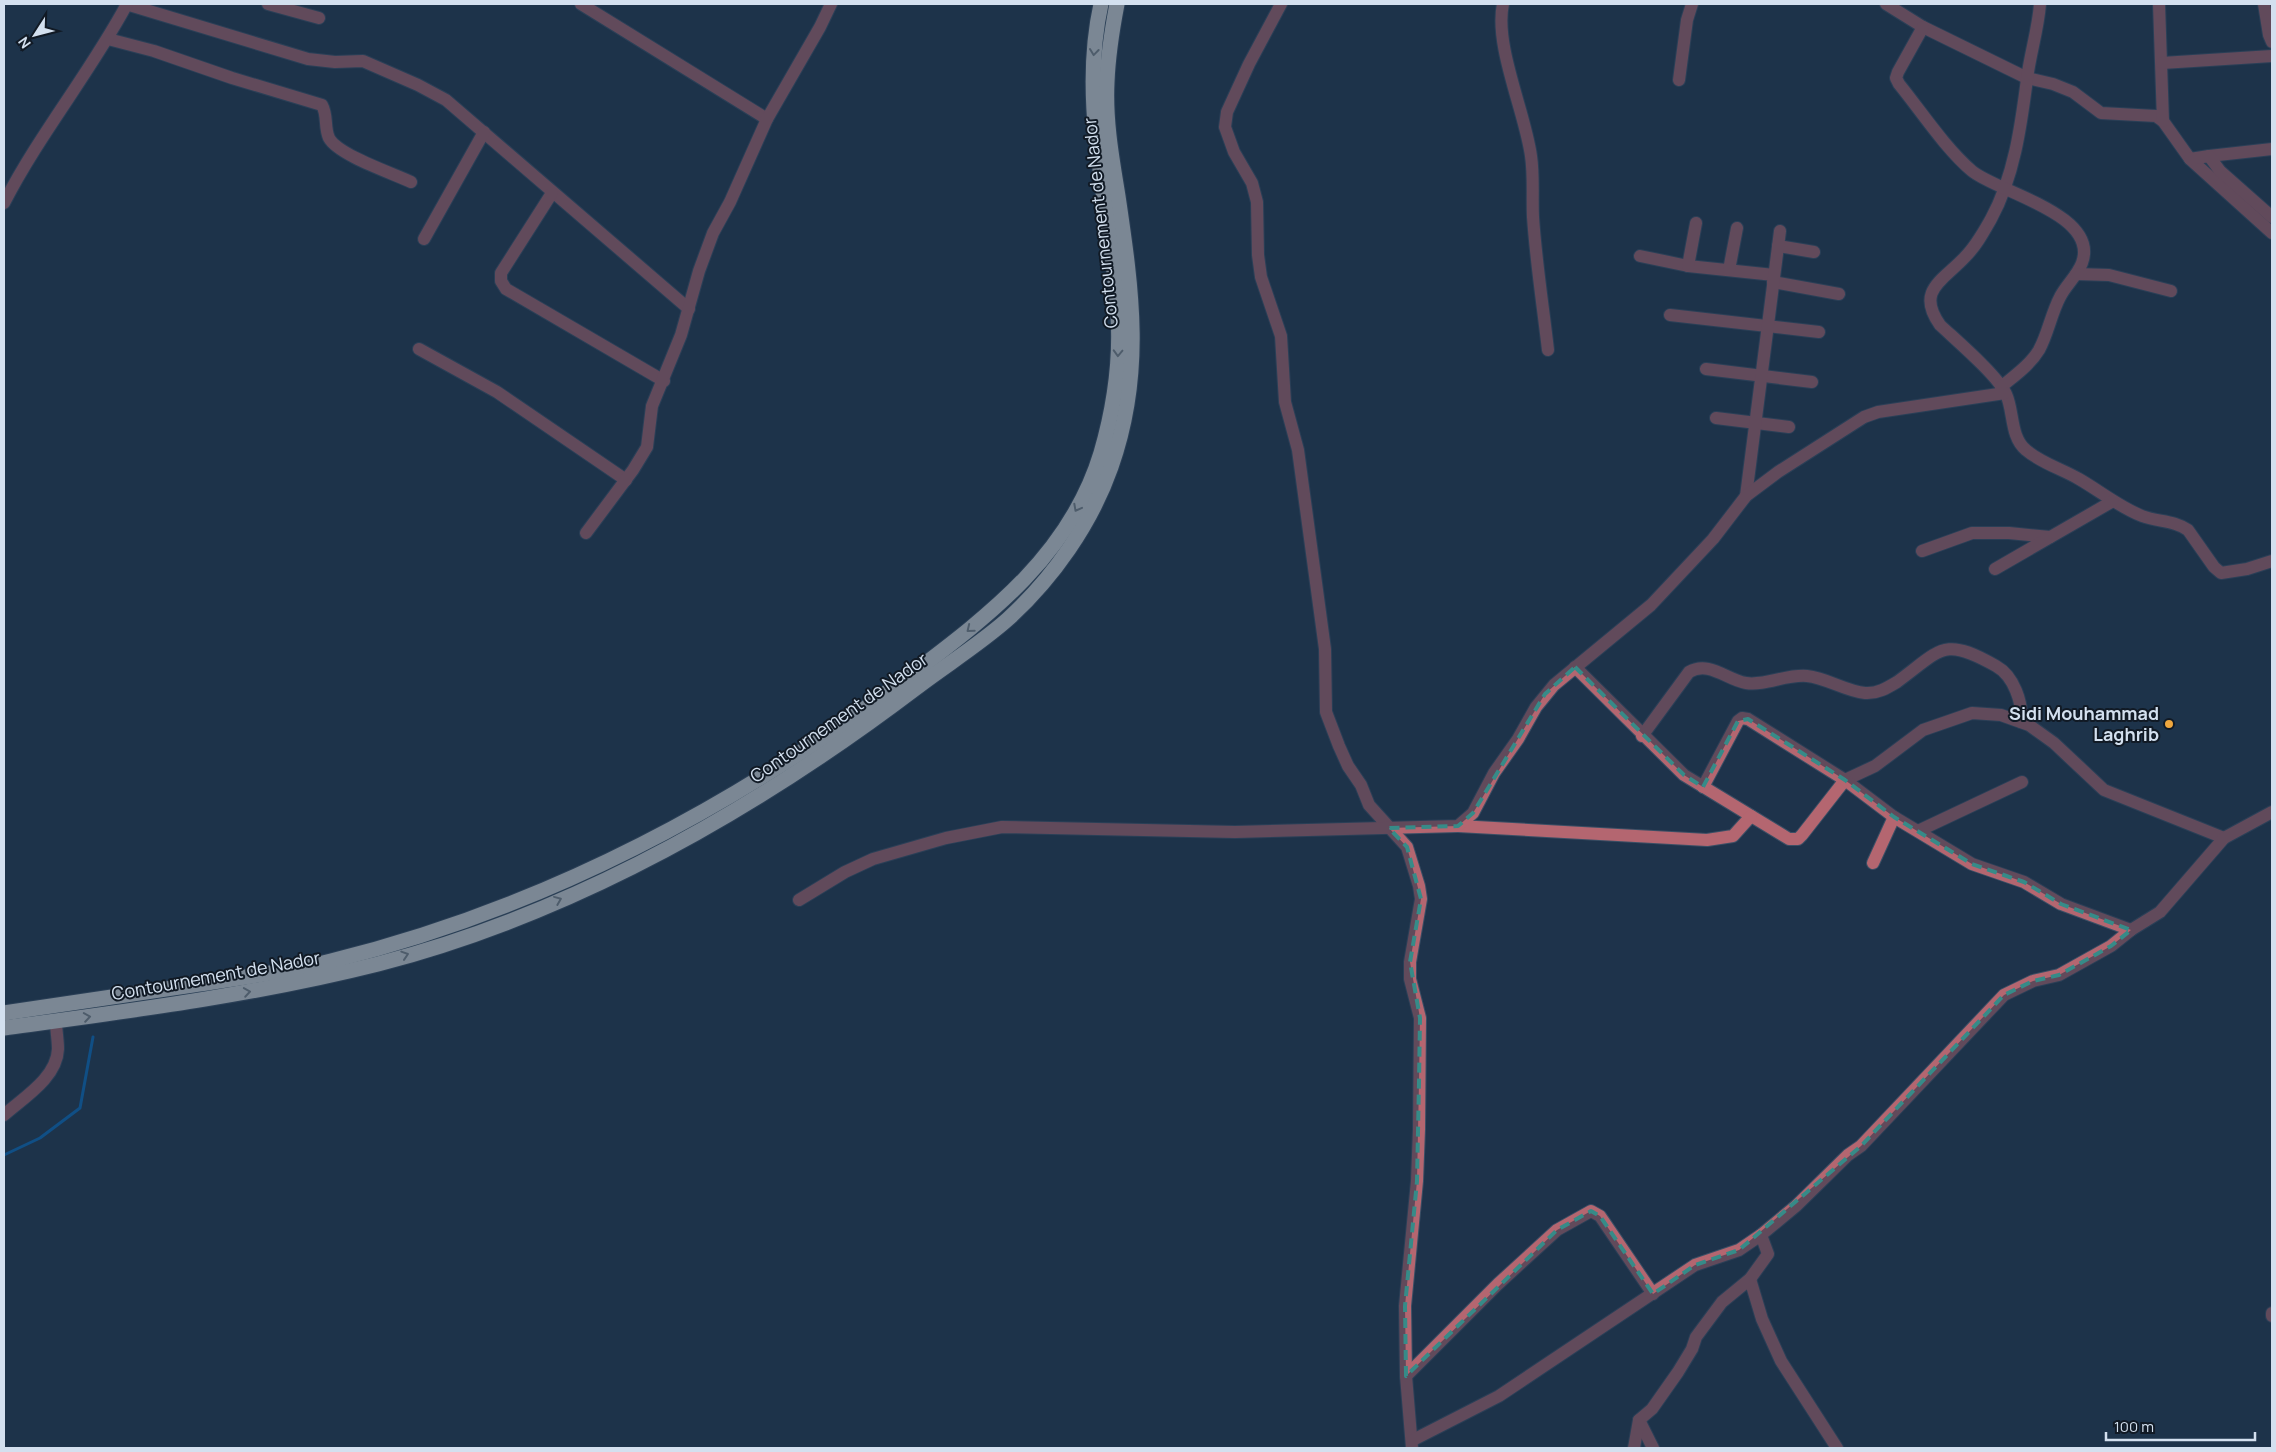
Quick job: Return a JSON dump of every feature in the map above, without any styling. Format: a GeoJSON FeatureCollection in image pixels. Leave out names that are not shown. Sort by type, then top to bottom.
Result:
{"type":"FeatureCollection","features":[{"type":"Feature","properties":{"kind":"highway","name":"Contournement de Nador"},"geometry":{"type":"LineString","coordinates":[[4,1013],[277,972],[325,962],[379,948],[480,916],[579,876],[674,829],[809,748],[949,646],[1018,589],[1054,545],[1085,492],[1101,453],[1115,395],[1118,316],[1095,132],[1092,84],[1095,36],[1102,4]]}},
{"type":"Feature","properties":{"kind":"highway","name":"Contournement de Nador"},"geometry":{"type":"LineString","coordinates":[[4,1028],[277,988],[382,963],[484,930],[584,890],[681,843],[774,788],[858,732],[1007,619],[1050,575],[1084,524],[1110,468],[1127,409],[1134,347],[1130,278],[1108,131],[1106,85],[1110,39],[1117,4]]}},
{"type":"Feature","properties":{"kind":"highway"},"geometry":{"type":"LineString","coordinates":[[61,1021],[66,1004]]}},
{"type":"Feature","properties":{"kind":"street"},"geometry":{"type":"LineString","coordinates":[[4,203],[37,142],[108,39],[126,4],[308,59],[335,62],[363,60],[418,84],[446,100],[688,309]]}},
{"type":"Feature","properties":{"kind":"street"},"geometry":{"type":"LineString","coordinates":[[268,4],[319,18]]}},
{"type":"Feature","properties":{"kind":"street"},"geometry":{"type":"LineString","coordinates":[[582,4],[767,119]]}},
{"type":"Feature","properties":{"kind":"street"},"geometry":{"type":"LineString","coordinates":[[586,533],[626,480],[647,447],[650,438],[649,414],[664,381],[713,233],[730,202],[767,119],[820,27],[831,4]]}},
{"type":"Feature","properties":{"kind":"street"},"geometry":{"type":"LineString","coordinates":[[1281,4],[1248,64],[1227,112],[1225,127],[1234,152],[1252,183],[1257,202],[1258,255],[1261,277],[1280,336],[1285,402],[1298,450],[1325,649],[1326,712],[1348,766],[1361,785],[1369,805],[1389,828],[1400,836],[1406,847],[1419,886],[1421,899],[1410,962],[1410,979],[1420,1018],[1416,1181],[1405,1306],[1406,1376],[1412,1444],[1498,1396],[1695,1265],[1739,1250],[1761,1235],[1796,1206],[1848,1155],[1861,1146],[2004,994],[2033,981],[2059,975],[2111,946],[2131,930],[2160,912],[2224,838],[2272,812]]}},
{"type":"Feature","properties":{"kind":"street"},"geometry":{"type":"LineString","coordinates":[[1503,4],[1500,15],[1502,34],[1526,125],[1532,159],[1533,217],[1548,350]]}},
{"type":"Feature","properties":{"kind":"street"},"geometry":{"type":"LineString","coordinates":[[1678,80],[1686,20],[1692,4]]}},
{"type":"Feature","properties":{"kind":"street"},"geometry":{"type":"LineString","coordinates":[[1886,4],[1923,27],[2027,78],[2053,84],[2073,92],[2101,113],[2156,116],[2163,121],[2190,159],[2272,233]]}},
{"type":"Feature","properties":{"kind":"street"},"geometry":{"type":"LineString","coordinates":[[2040,4],[2037,36],[2027,78],[2022,121],[2004,186],[1993,215],[1978,242],[1938,282],[1930,296],[1933,313],[1940,324],[2003,390],[2015,430],[2024,448],[2032,455],[2080,479],[2112,501],[2141,515],[2173,522],[2182,526],[2188,530],[2220,573],[2247,570],[2272,561]]}},
{"type":"Feature","properties":{"kind":"street"},"geometry":{"type":"LineString","coordinates":[[2159,4],[2163,121]]}},
{"type":"Feature","properties":{"kind":"street"},"geometry":{"type":"LineString","coordinates":[[2264,4],[2272,42]]}},
{"type":"Feature","properties":{"kind":"street"},"geometry":{"type":"LineString","coordinates":[[1458,826],[1473,813],[1494,773],[1545,694],[1650,606],[1712,538],[1746,496],[1778,472],[1864,417],[1886,411],[2003,390],[2031,362],[2040,349],[2051,314],[2065,287],[2083,262],[2083,248],[2076,229],[2059,216],[2004,186],[1983,178],[1971,170],[1899,84],[1896,78],[1898,72],[1923,27]]}},
{"type":"Feature","properties":{"kind":"street"},"geometry":{"type":"LineString","coordinates":[[108,39],[154,51],[232,78],[322,105],[327,114],[326,128],[336,148],[410,182]]}},
{"type":"Feature","properties":{"kind":"street"},"geometry":{"type":"LineString","coordinates":[[2162,63],[2272,56]]}},
{"type":"Feature","properties":{"kind":"street"},"geometry":{"type":"LineString","coordinates":[[424,239],[484,132]]}},
{"type":"Feature","properties":{"kind":"street"},"geometry":{"type":"LineString","coordinates":[[2190,159],[2272,149]]}},
{"type":"Feature","properties":{"kind":"street"},"geometry":{"type":"LineString","coordinates":[[2209,156],[2220,171],[2272,217]]}},
{"type":"Feature","properties":{"kind":"street"},"geometry":{"type":"LineString","coordinates":[[552,193],[501,273],[501,282],[506,289],[664,381]]}},
{"type":"Feature","properties":{"kind":"street"},"geometry":{"type":"LineString","coordinates":[[1688,266],[1696,223]]}},
{"type":"Feature","properties":{"kind":"street"},"geometry":{"type":"LineString","coordinates":[[1729,270],[1737,228]]}},
{"type":"Feature","properties":{"kind":"street"},"geometry":{"type":"LineString","coordinates":[[1746,496],[1780,231]]}},
{"type":"Feature","properties":{"kind":"street"},"geometry":{"type":"LineString","coordinates":[[1778,246],[1814,252]]}},
{"type":"Feature","properties":{"kind":"street"},"geometry":{"type":"LineString","coordinates":[[1640,256],[1688,266],[1729,270],[1774,278],[1839,294]]}},
{"type":"Feature","properties":{"kind":"street"},"geometry":{"type":"LineString","coordinates":[[2076,274],[2109,275],[2171,291]]}},
{"type":"Feature","properties":{"kind":"street"},"geometry":{"type":"LineString","coordinates":[[1670,315],[1819,332]]}},
{"type":"Feature","properties":{"kind":"street"},"geometry":{"type":"LineString","coordinates":[[419,349],[497,392],[626,480]]}},
{"type":"Feature","properties":{"kind":"street"},"geometry":{"type":"LineString","coordinates":[[1706,369],[1812,382]]}},
{"type":"Feature","properties":{"kind":"street"},"geometry":{"type":"LineString","coordinates":[[1716,418],[1789,427]]}},
{"type":"Feature","properties":{"kind":"street"},"geometry":{"type":"LineString","coordinates":[[1995,569],[2112,501]]}},
{"type":"Feature","properties":{"kind":"street"},"geometry":{"type":"LineString","coordinates":[[1922,552],[1972,533],[2009,533],[2050,537]]}},
{"type":"Feature","properties":{"kind":"street"},"geometry":{"type":"LineString","coordinates":[[1642,736],[1689,672],[1699,668],[1710,669],[1751,684],[1807,676],[1858,692],[1874,693],[1888,688],[1941,650],[1953,648],[1963,649],[2000,667],[2011,680],[2019,699],[2021,722]]}},
{"type":"Feature","properties":{"kind":"street"},"geometry":{"type":"LineString","coordinates":[[1575,668],[1642,736],[1684,775],[1789,839],[1798,838],[1845,780],[1875,766],[1923,730],[1972,713],[2001,715],[2035,728],[2054,743],[2104,790],[2224,838]]}},
{"type":"Feature","properties":{"kind":"street"},"geometry":{"type":"LineString","coordinates":[[1702,787],[1738,721],[1742,718],[1748,719],[1845,780],[1894,817],[1972,864],[2024,882],[2060,904],[2131,930]]}},
{"type":"Feature","properties":{"kind":"street"},"geometry":{"type":"LineString","coordinates":[[1918,831],[2022,782]]}},
{"type":"Feature","properties":{"kind":"street"},"geometry":{"type":"LineString","coordinates":[[799,900],[828,881],[873,859],[946,838],[1002,827],[1180,832],[1458,826],[1707,840],[1733,836],[1751,816]]}},
{"type":"Feature","properties":{"kind":"street"},"geometry":{"type":"LineString","coordinates":[[1873,863],[1894,817]]}},
{"type":"Feature","properties":{"kind":"street"},"geometry":{"type":"LineString","coordinates":[[4,1116],[48,1075],[55,1063],[61,1021]]}},
{"type":"Feature","properties":{"kind":"street"},"geometry":{"type":"LineString","coordinates":[[1406,1376],[1498,1284],[1557,1230],[1591,1211],[1600,1216],[1653,1294]]}},
{"type":"Feature","properties":{"kind":"street"},"geometry":{"type":"LineString","coordinates":[[1634,1448],[1638,1420],[1652,1409],[1683,1364],[1696,1337],[1722,1302],[1750,1279],[1768,1254],[1761,1235]]}},
{"type":"Feature","properties":{"kind":"street"},"geometry":{"type":"LineString","coordinates":[[1750,1279],[1762,1319],[1781,1361],[1836,1448]]}},
{"type":"Feature","properties":{"kind":"street"},"geometry":{"type":"LineString","coordinates":[[1638,1420],[1652,1448]]}},
{"type":"Feature","properties":{"kind":"highlighted area"},"geometry":{"type":"Polygon","coordinates":[[[1575,667],[1684,775],[1703,787],[1738,721],[1748,719],[1845,780],[1894,817],[1972,864],[2024,882],[2061,904],[2131,930],[2111,946],[2059,975],[2033,981],[2004,995],[1861,1146],[1739,1250],[1695,1265],[1653,1294],[1600,1216],[1591,1211],[1557,1230],[1406,1376],[1405,1306],[1417,1181],[1420,1018],[1410,962],[1421,899],[1407,847],[1389,828],[1458,826],[1473,813],[1545,694],[1575,667]]]}},
{"type":"Feature","properties":{"kind":"waterway"},"geometry":{"type":"LineString","coordinates":[[4,1155],[40,1138],[80,1108],[93,1037]]}},
{"type":"Feature","properties":{"kind":"place","name":"Sidi Mouhammad Laghrib"},"geometry":{"type":"Point","coordinates":[2169,724]}}]}
